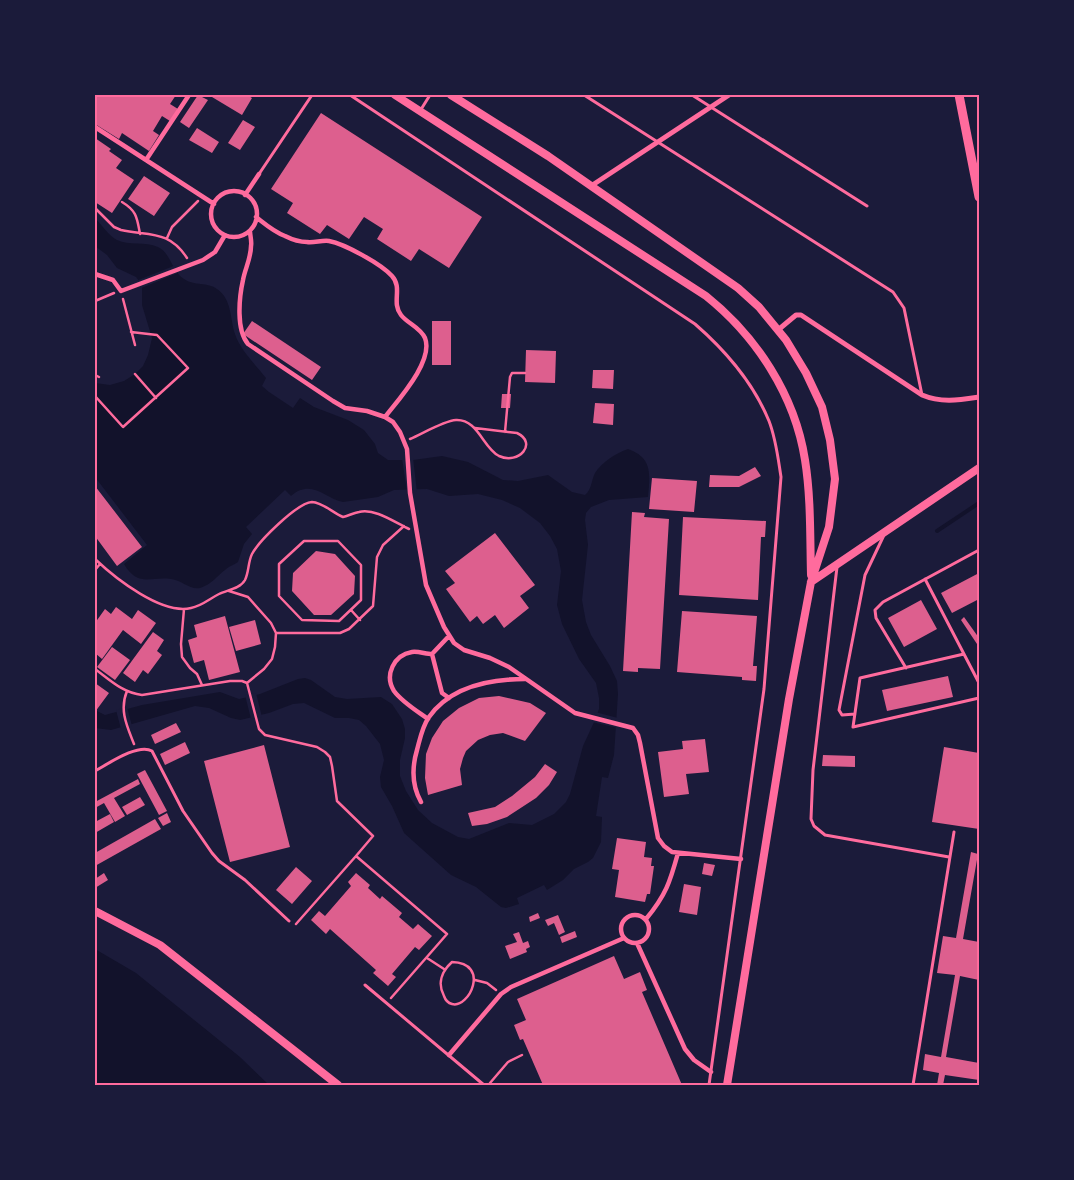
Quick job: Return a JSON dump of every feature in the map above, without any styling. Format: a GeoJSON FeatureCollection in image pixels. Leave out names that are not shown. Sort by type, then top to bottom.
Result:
{"type":"FeatureCollection","features":[{"type":"Feature","properties":{"kind":"main road"},"geometry":{"type":"LineString","coordinates":[[959,95],[979,197]]}},
{"type":"Feature","properties":{"kind":"street"},"geometry":{"type":"LineString","coordinates":[[146,160],[189,95]]}},
{"type":"Feature","properties":{"kind":"street"},"geometry":{"type":"LineString","coordinates":[[395,95],[706,296],[724,310],[747,335],[780,385],[796,421],[805,459],[809,508],[811,582]]}},
{"type":"Feature","properties":{"kind":"street"},"geometry":{"type":"LineString","coordinates":[[451,95],[548,156],[738,288],[759,307],[786,340],[806,373],[822,407],[830,440],[835,479],[829,527],[811,582],[787,709],[727,1085]]}},
{"type":"Feature","properties":{"kind":"street"},"geometry":{"type":"LineString","coordinates":[[591,186],[729,95]]}},
{"type":"Feature","properties":{"kind":"street"},"geometry":{"type":"LineString","coordinates":[[95,127],[214,204]]}},
{"type":"Feature","properties":{"kind":"street"},"geometry":{"type":"LineString","coordinates":[[245,195],[259,174]]}},
{"type":"Feature","properties":{"kind":"street"},"geometry":{"type":"LineString","coordinates":[[250,231],[236,237],[225,235],[216,229],[212,222],[211,214],[214,204],[222,195],[228,192],[236,192],[245,195],[254,203],[256,210],[256,218],[250,231],[252,246],[243,278],[241,294],[241,333],[248,344],[333,402],[345,408],[367,411],[385,417],[393,422],[400,432],[408,456],[410,493],[426,585],[444,628],[454,643],[464,650],[490,658],[509,667],[575,713],[633,728],[638,735],[640,743],[658,838],[664,846],[672,852],[741,859]]}},
{"type":"Feature","properties":{"kind":"street"},"geometry":{"type":"LineString","coordinates":[[256,218],[274,231],[285,236],[307,242],[331,242],[353,250],[392,275],[398,285],[396,306],[401,315],[420,331],[426,340],[426,353],[423,366],[385,417]]}},
{"type":"Feature","properties":{"kind":"street"},"geometry":{"type":"LineString","coordinates":[[95,274],[114,280],[121,291],[192,265],[215,252],[225,235]]}},
{"type":"Feature","properties":{"kind":"street"},"geometry":{"type":"LineString","coordinates":[[778,330],[796,315],[801,315],[922,395],[935,400],[951,401],[979,397]]}},
{"type":"Feature","properties":{"kind":"street"},"geometry":{"type":"LineString","coordinates":[[811,582],[979,468]]}},
{"type":"Feature","properties":{"kind":"street"},"geometry":{"type":"LineString","coordinates":[[432,654],[449,636]]}},
{"type":"Feature","properties":{"kind":"street"},"geometry":{"type":"LineString","coordinates":[[428,719],[396,693],[390,684],[390,674],[397,660],[405,654],[415,651],[432,654]]}},
{"type":"Feature","properties":{"kind":"street"},"geometry":{"type":"LineString","coordinates":[[432,654],[442,692],[449,698]]}},
{"type":"Feature","properties":{"kind":"street"},"geometry":{"type":"LineString","coordinates":[[421,802],[416,793],[414,775],[415,756],[421,733],[435,709],[463,689],[481,683],[501,679],[526,679]]}},
{"type":"Feature","properties":{"kind":"street"},"geometry":{"type":"LineString","coordinates":[[646,919],[660,902],[670,881],[678,853]]}},
{"type":"Feature","properties":{"kind":"street"},"geometry":{"type":"LineString","coordinates":[[95,911],[160,945],[338,1085]]}},
{"type":"Feature","properties":{"kind":"street"},"geometry":{"type":"LineString","coordinates":[[638,915],[646,919],[650,927],[645,939],[632,943],[624,938],[621,928],[625,919],[638,915]]}},
{"type":"Feature","properties":{"kind":"street"},"geometry":{"type":"LineString","coordinates":[[449,1055],[501,994],[510,987],[624,938]]}},
{"type":"Feature","properties":{"kind":"street"},"geometry":{"type":"LineString","coordinates":[[637,943],[685,1049],[694,1060],[711,1072]]}},
{"type":"Feature","properties":{"kind":"lane"},"geometry":{"type":"LineString","coordinates":[[259,174],[312,95]]}},
{"type":"Feature","properties":{"kind":"lane"},"geometry":{"type":"LineString","coordinates":[[350,95],[695,324],[727,354],[740,371],[769,421],[778,451],[781,477],[764,689],[710,1085]]}},
{"type":"Feature","properties":{"kind":"lane"},"geometry":{"type":"LineString","coordinates":[[420,111],[430,95]]}},
{"type":"Feature","properties":{"kind":"lane"},"geometry":{"type":"LineString","coordinates":[[584,95],[893,292],[904,308],[922,395]]}},
{"type":"Feature","properties":{"kind":"lane"},"geometry":{"type":"LineString","coordinates":[[692,95],[867,206]]}},
{"type":"Feature","properties":{"kind":"lane"},"geometry":{"type":"LineString","coordinates":[[855,714],[842,715],[838,710],[865,575],[885,532]]}},
{"type":"Feature","properties":{"kind":"lane"},"geometry":{"type":"LineString","coordinates":[[906,668],[876,618],[875,610],[879,604],[979,550]]}},
{"type":"Feature","properties":{"kind":"lane"},"geometry":{"type":"LineString","coordinates":[[838,564],[813,770],[811,819],[814,826],[825,834],[949,857]]}},
{"type":"Feature","properties":{"kind":"lane"},"geometry":{"type":"LineString","coordinates":[[926,579],[979,683]]}},
{"type":"Feature","properties":{"kind":"lane"},"geometry":{"type":"LineString","coordinates":[[964,654],[860,678],[853,727],[979,698]]}},
{"type":"Feature","properties":{"kind":"lane"},"geometry":{"type":"LineString","coordinates":[[95,771],[137,750],[148,749],[152,751],[183,811],[219,861],[245,880],[289,920]]}},
{"type":"Feature","properties":{"kind":"lane"},"geometry":{"type":"LineString","coordinates":[[913,1085],[954,832]]}},
{"type":"Feature","properties":{"kind":"lane"},"geometry":{"type":"LineString","coordinates":[[365,985],[484,1085]]}},
{"type":"Feature","properties":{"kind":"path"},"geometry":{"type":"LineString","coordinates":[[167,238],[172,227],[203,197]]}},
{"type":"Feature","properties":{"kind":"path"},"geometry":{"type":"LineString","coordinates":[[122,202],[136,214],[140,234]]}},
{"type":"Feature","properties":{"kind":"path"},"geometry":{"type":"LineString","coordinates":[[95,208],[114,227],[140,234],[160,235],[167,238],[180,247],[192,265]]}},
{"type":"Feature","properties":{"kind":"path"},"geometry":{"type":"LineString","coordinates":[[95,301],[108,294],[121,291],[135,345]]}},
{"type":"Feature","properties":{"kind":"path"},"geometry":{"type":"LineString","coordinates":[[95,396],[123,427],[188,368],[157,335],[131,332]]}},
{"type":"Feature","properties":{"kind":"path"},"geometry":{"type":"LineString","coordinates":[[505,432],[510,376],[512,373],[525,373]]}},
{"type":"Feature","properties":{"kind":"path"},"geometry":{"type":"LineString","coordinates":[[135,374],[156,398]]}},
{"type":"Feature","properties":{"kind":"path"},"geometry":{"type":"LineString","coordinates":[[95,375],[99,377]]}},
{"type":"Feature","properties":{"kind":"path"},"geometry":{"type":"LineString","coordinates":[[404,442],[448,422],[457,420],[464,421],[475,428],[498,456],[514,458],[520,456],[524,451],[526,445],[522,435],[475,428]]}},
{"type":"Feature","properties":{"kind":"path"},"geometry":{"type":"LineString","coordinates":[[95,560],[139,593],[177,610],[205,603],[229,591],[245,580],[250,556],[256,546],[292,513],[306,503],[314,502],[343,517],[369,511],[417,533]]}},
{"type":"Feature","properties":{"kind":"path"},"geometry":{"type":"LineString","coordinates":[[276,633],[340,633],[349,630],[373,606],[377,558],[384,545],[404,526]]}},
{"type":"Feature","properties":{"kind":"path"},"geometry":{"type":"LineString","coordinates":[[304,541],[338,541],[360,565],[361,600],[351,610],[339,621],[302,620],[279,596],[279,564],[304,541]]}},
{"type":"Feature","properties":{"kind":"path"},"geometry":{"type":"LineString","coordinates":[[95,570],[100,564]]}},
{"type":"Feature","properties":{"kind":"path"},"geometry":{"type":"LineString","coordinates":[[229,591],[248,597],[271,623],[276,633],[272,659],[264,669],[247,683]]}},
{"type":"Feature","properties":{"kind":"path"},"geometry":{"type":"LineString","coordinates":[[184,609],[181,644],[182,657],[197,674],[202,685]]}},
{"type":"Feature","properties":{"kind":"path"},"geometry":{"type":"LineString","coordinates":[[351,610],[360,620]]}},
{"type":"Feature","properties":{"kind":"path"},"geometry":{"type":"LineString","coordinates":[[95,670],[127,691],[142,695],[230,681],[247,683]]}},
{"type":"Feature","properties":{"kind":"path"},"geometry":{"type":"LineString","coordinates":[[247,683],[258,729],[265,735],[317,747],[325,752],[330,757],[337,801],[373,836],[295,926],[289,920]]}},
{"type":"Feature","properties":{"kind":"path"},"geometry":{"type":"LineString","coordinates":[[127,691],[122,706],[129,732],[137,750]]}},
{"type":"Feature","properties":{"kind":"path"},"geometry":{"type":"LineString","coordinates":[[356,856],[447,934],[386,1003]]}},
{"type":"Feature","properties":{"kind":"path"},"geometry":{"type":"LineString","coordinates":[[426,958],[444,969]]}},
{"type":"Feature","properties":{"kind":"path"},"geometry":{"type":"LineString","coordinates":[[452,962],[461,962],[469,966],[475,980],[467,998],[459,1004],[451,1004],[440,990],[444,969],[452,962]]}},
{"type":"Feature","properties":{"kind":"path"},"geometry":{"type":"LineString","coordinates":[[475,980],[486,983],[501,994]]}},
{"type":"Feature","properties":{"kind":"path"},"geometry":{"type":"LineString","coordinates":[[488,1085],[508,1062],[522,1055]]}},
{"type":"Feature","properties":{"kind":"shaded area"},"geometry":{"type":"Polygon","coordinates":[[[95,218],[117,240],[158,247],[166,254],[177,272],[184,279],[192,283],[213,287],[222,293],[230,310],[237,340],[244,352],[266,378],[262,386],[269,392],[293,408],[300,398],[314,407],[348,420],[364,430],[375,444],[378,453],[388,460],[413,460],[442,456],[468,462],[503,480],[518,481],[548,475],[572,492],[585,495],[598,469],[619,453],[628,449],[642,457],[646,462],[649,474],[648,497],[609,500],[591,507],[586,513],[588,545],[582,600],[586,622],[591,635],[617,681],[618,694],[614,755],[608,778],[602,777],[596,816],[602,817],[601,842],[593,858],[588,862],[574,869],[563,880],[547,890],[544,885],[517,898],[519,904],[506,908],[501,907],[476,887],[451,875],[404,833],[381,787],[380,777],[384,760],[380,744],[366,726],[359,720],[335,718],[304,703],[293,704],[269,713],[240,720],[209,708],[195,706],[111,730],[95,728],[95,710],[105,715],[142,705],[220,692],[239,699],[260,694],[305,678],[311,680],[335,697],[347,699],[381,697],[392,704],[402,719],[405,729],[400,760],[400,776],[406,791],[418,810],[432,823],[458,837],[469,839],[509,823],[532,825],[554,814],[566,802],[570,794],[583,746],[599,709],[599,698],[596,683],[579,659],[562,624],[557,605],[561,571],[557,549],[540,523],[520,508],[502,500],[478,494],[449,496],[427,489],[394,490],[378,497],[343,502],[312,489],[299,491],[291,496],[285,490],[246,527],[252,534],[244,544],[238,562],[204,587],[193,588],[171,579],[140,579],[134,576],[124,564],[147,545],[95,477],[95,383],[110,385],[124,381],[135,374],[143,366],[152,338],[142,305],[142,285],[136,277],[117,268],[107,255],[95,246],[95,218]]]}},
{"type":"Feature","properties":{"kind":"shaded area"},"geometry":{"type":"Polygon","coordinates":[[[95,949],[136,973],[240,1057],[269,1085],[95,1085],[95,949]]]}},
{"type":"Feature","properties":{"kind":"pier"},"geometry":{"type":"Polygon","coordinates":[[[176,265],[180,272],[139,289],[136,281],[176,265]]]}},
{"type":"Feature","properties":{"kind":"pier"},"geometry":{"type":"Polygon","coordinates":[[[402,458],[413,458],[417,492],[407,492],[402,458]]]}},
{"type":"Feature","properties":{"kind":"pier"},"geometry":{"type":"Polygon","coordinates":[[[256,693],[262,717],[251,719],[245,695],[256,693]]]}},
{"type":"Feature","properties":{"kind":"pier"},"geometry":{"type":"Polygon","coordinates":[[[127,707],[132,726],[121,729],[116,710],[127,707]]]}},
{"type":"Feature","properties":{"kind":"pier"},"geometry":{"type":"Polygon","coordinates":[[[595,712],[618,718],[618,728],[592,722],[595,712]]]}},
{"type":"Feature","properties":{"kind":"building"},"geometry":{"type":"Polygon","coordinates":[[[95,95],[176,95],[170,104],[178,109],[170,121],[162,116],[153,131],[159,135],[149,151],[122,133],[119,139],[95,124],[95,95]]]}},
{"type":"Feature","properties":{"kind":"building"},"geometry":{"type":"Polygon","coordinates":[[[198,95],[208,100],[189,128],[180,122],[198,95]]]}},
{"type":"Feature","properties":{"kind":"building"},"geometry":{"type":"Polygon","coordinates":[[[213,95],[247,95],[252,98],[242,115],[212,97],[213,95]]]}},
{"type":"Feature","properties":{"kind":"building"},"geometry":{"type":"Polygon","coordinates":[[[321,113],[482,217],[449,268],[419,249],[411,261],[377,239],[383,229],[364,217],[349,239],[327,225],[320,234],[287,213],[293,203],[271,189],[321,113]]]}},
{"type":"Feature","properties":{"kind":"building"},"geometry":{"type":"Polygon","coordinates":[[[243,120],[255,127],[240,150],[228,143],[243,120]]]}},
{"type":"Feature","properties":{"kind":"building"},"geometry":{"type":"Polygon","coordinates":[[[197,128],[219,142],[212,153],[189,140],[197,128]]]}},
{"type":"Feature","properties":{"kind":"building"},"geometry":{"type":"Polygon","coordinates":[[[95,138],[111,149],[109,151],[122,160],[116,168],[134,180],[112,213],[95,202],[95,138]]]}},
{"type":"Feature","properties":{"kind":"building"},"geometry":{"type":"Polygon","coordinates":[[[144,176],[170,193],[154,216],[128,199],[144,176]]]}},
{"type":"Feature","properties":{"kind":"building"},"geometry":{"type":"Polygon","coordinates":[[[252,321],[321,367],[312,380],[243,334],[252,321]]]}},
{"type":"Feature","properties":{"kind":"building"},"geometry":{"type":"Polygon","coordinates":[[[432,321],[451,321],[451,365],[432,365],[432,321]]]}},
{"type":"Feature","properties":{"kind":"building"},"geometry":{"type":"Polygon","coordinates":[[[526,350],[556,351],[555,383],[525,382],[526,350]]]}},
{"type":"Feature","properties":{"kind":"building"},"geometry":{"type":"Polygon","coordinates":[[[593,370],[614,370],[613,389],[592,388],[593,370]]]}},
{"type":"Feature","properties":{"kind":"building"},"geometry":{"type":"Polygon","coordinates":[[[502,394],[511,394],[510,408],[501,408],[502,394]]]}},
{"type":"Feature","properties":{"kind":"building"},"geometry":{"type":"Polygon","coordinates":[[[595,403],[614,404],[613,425],[593,423],[595,403]]]}},
{"type":"Feature","properties":{"kind":"building"},"geometry":{"type":"Polygon","coordinates":[[[755,467],[761,476],[739,487],[709,487],[710,475],[739,476],[755,467]]]}},
{"type":"Feature","properties":{"kind":"building"},"geometry":{"type":"Polygon","coordinates":[[[652,478],[697,481],[694,512],[649,509],[652,478]]]}},
{"type":"Feature","properties":{"kind":"building"},"geometry":{"type":"Polygon","coordinates":[[[95,486],[142,547],[117,566],[95,536],[95,486]]]}},
{"type":"Feature","properties":{"kind":"building"},"geometry":{"type":"Polygon","coordinates":[[[632,512],[645,513],[644,517],[669,519],[660,669],[638,668],[638,672],[623,671],[632,512]]]}},
{"type":"Feature","properties":{"kind":"building"},"geometry":{"type":"Polygon","coordinates":[[[683,517],[766,521],[765,537],[761,537],[758,600],[679,595],[683,517]]]}},
{"type":"Feature","properties":{"kind":"building"},"geometry":{"type":"Polygon","coordinates":[[[495,533],[535,585],[520,596],[529,608],[504,628],[495,615],[483,624],[477,616],[470,622],[446,589],[455,583],[445,571],[495,533]]]}},
{"type":"Feature","properties":{"kind":"building"},"geometry":{"type":"Polygon","coordinates":[[[316,551],[335,554],[355,576],[354,594],[331,615],[314,615],[292,591],[293,573],[316,551]]]}},
{"type":"Feature","properties":{"kind":"building"},"geometry":{"type":"Polygon","coordinates":[[[979,573],[979,599],[952,613],[941,593],[979,573]]]}},
{"type":"Feature","properties":{"kind":"building"},"geometry":{"type":"Polygon","coordinates":[[[921,600],[937,629],[904,647],[888,618],[921,600]]]}},
{"type":"Feature","properties":{"kind":"building"},"geometry":{"type":"Polygon","coordinates":[[[116,607],[132,619],[138,610],[156,623],[141,644],[123,630],[102,659],[95,653],[95,623],[105,609],[111,614],[116,607]]]}},
{"type":"Feature","properties":{"kind":"building"},"geometry":{"type":"Polygon","coordinates":[[[682,611],[757,616],[753,666],[757,666],[756,681],[742,680],[742,677],[677,672],[682,611]]]}},
{"type":"Feature","properties":{"kind":"building"},"geometry":{"type":"Polygon","coordinates":[[[225,616],[240,672],[209,680],[204,660],[194,663],[188,640],[197,637],[194,625],[225,616]]]}},
{"type":"Feature","properties":{"kind":"building"},"geometry":{"type":"Polygon","coordinates":[[[964,617],[979,638],[979,647],[961,620],[964,617]]]}},
{"type":"Feature","properties":{"kind":"building"},"geometry":{"type":"Polygon","coordinates":[[[255,620],[261,644],[236,651],[229,627],[255,620]]]}},
{"type":"Feature","properties":{"kind":"building"},"geometry":{"type":"Polygon","coordinates":[[[153,632],[164,640],[157,651],[162,655],[148,674],[143,670],[135,682],[123,673],[153,632]]]}},
{"type":"Feature","properties":{"kind":"building"},"geometry":{"type":"Polygon","coordinates":[[[112,647],[130,660],[115,680],[97,667],[112,647]]]}},
{"type":"Feature","properties":{"kind":"building"},"geometry":{"type":"Polygon","coordinates":[[[948,676],[953,697],[887,711],[882,690],[948,676]]]}},
{"type":"Feature","properties":{"kind":"building"},"geometry":{"type":"Polygon","coordinates":[[[95,683],[109,693],[95,712],[95,683]]]}},
{"type":"Feature","properties":{"kind":"building"},"geometry":{"type":"Polygon","coordinates":[[[499,696],[530,703],[546,713],[525,741],[503,733],[490,735],[478,740],[466,751],[463,758],[460,769],[462,785],[428,795],[425,778],[426,754],[432,738],[443,721],[459,708],[479,698],[499,696]]]}},
{"type":"Feature","properties":{"kind":"building"},"geometry":{"type":"Polygon","coordinates":[[[176,723],[181,732],[155,744],[151,735],[176,723]]]}},
{"type":"Feature","properties":{"kind":"building"},"geometry":{"type":"Polygon","coordinates":[[[705,739],[709,772],[686,774],[689,794],[664,797],[658,752],[683,749],[682,741],[705,739]]]}},
{"type":"Feature","properties":{"kind":"building"},"geometry":{"type":"Polygon","coordinates":[[[185,742],[190,753],[165,765],[160,754],[185,742]]]}},
{"type":"Feature","properties":{"kind":"building"},"geometry":{"type":"Polygon","coordinates":[[[264,745],[290,847],[230,862],[204,761],[264,745]]]}},
{"type":"Feature","properties":{"kind":"building"},"geometry":{"type":"Polygon","coordinates":[[[944,747],[979,753],[979,829],[932,822],[944,747]]]}},
{"type":"Feature","properties":{"kind":"building"},"geometry":{"type":"Polygon","coordinates":[[[823,755],[855,756],[855,767],[822,766],[823,755]]]}},
{"type":"Feature","properties":{"kind":"building"},"geometry":{"type":"Polygon","coordinates":[[[545,764],[557,772],[549,785],[536,798],[507,817],[487,824],[472,826],[468,813],[495,807],[535,777],[545,764]]]}},
{"type":"Feature","properties":{"kind":"building"},"geometry":{"type":"Polygon","coordinates":[[[145,770],[167,811],[159,815],[137,774],[145,770]]]}},
{"type":"Feature","properties":{"kind":"building"},"geometry":{"type":"Polygon","coordinates":[[[138,779],[140,784],[114,798],[125,816],[115,822],[104,803],[95,808],[95,802],[138,779]]]}},
{"type":"Feature","properties":{"kind":"building"},"geometry":{"type":"Polygon","coordinates":[[[140,797],[145,805],[127,815],[122,807],[140,797]]]}},
{"type":"Feature","properties":{"kind":"building"},"geometry":{"type":"Polygon","coordinates":[[[167,813],[171,822],[163,826],[158,818],[167,813]]]}},
{"type":"Feature","properties":{"kind":"building"},"geometry":{"type":"Polygon","coordinates":[[[110,814],[114,822],[95,833],[95,822],[110,814]]]}},
{"type":"Feature","properties":{"kind":"building"},"geometry":{"type":"Polygon","coordinates":[[[155,819],[161,829],[95,866],[95,853],[155,819]]]}},
{"type":"Feature","properties":{"kind":"building"},"geometry":{"type":"Polygon","coordinates":[[[617,838],[646,842],[644,857],[652,858],[651,866],[654,866],[650,894],[647,894],[645,902],[615,897],[619,870],[612,869],[617,838]]]}},
{"type":"Feature","properties":{"kind":"building"},"geometry":{"type":"Polygon","coordinates":[[[971,852],[978,854],[963,939],[979,942],[979,980],[960,976],[946,1057],[979,1063],[979,1080],[945,1075],[943,1085],[937,1085],[939,1073],[923,1070],[925,1054],[941,1057],[955,975],[937,973],[943,936],[956,938],[971,852]]]}},
{"type":"Feature","properties":{"kind":"building"},"geometry":{"type":"Polygon","coordinates":[[[704,863],[715,865],[712,876],[702,874],[704,863]]]}},
{"type":"Feature","properties":{"kind":"building"},"geometry":{"type":"Polygon","coordinates":[[[296,867],[312,881],[292,904],[276,890],[296,867]]]}},
{"type":"Feature","properties":{"kind":"building"},"geometry":{"type":"Polygon","coordinates":[[[104,873],[108,880],[95,888],[95,879],[104,873]]]}},
{"type":"Feature","properties":{"kind":"building"},"geometry":{"type":"Polygon","coordinates":[[[356,873],[370,885],[368,888],[380,899],[382,896],[402,913],[399,917],[413,929],[418,924],[432,936],[419,950],[415,947],[392,974],[396,977],[388,986],[373,973],[376,970],[330,929],[326,934],[311,920],[319,911],[325,916],[351,886],[348,882],[356,873]]]}},
{"type":"Feature","properties":{"kind":"building"},"geometry":{"type":"Polygon","coordinates":[[[684,884],[701,887],[697,915],[679,912],[684,884]]]}},
{"type":"Feature","properties":{"kind":"building"},"geometry":{"type":"Polygon","coordinates":[[[538,913],[540,918],[530,922],[529,917],[538,913]]]}},
{"type":"Feature","properties":{"kind":"building"},"geometry":{"type":"Polygon","coordinates":[[[558,915],[565,932],[559,935],[554,923],[548,926],[545,920],[558,915]]]}},
{"type":"Feature","properties":{"kind":"building"},"geometry":{"type":"Polygon","coordinates":[[[575,931],[577,937],[562,943],[560,937],[575,931]]]}},
{"type":"Feature","properties":{"kind":"building"},"geometry":{"type":"Polygon","coordinates":[[[519,932],[523,943],[528,941],[530,947],[526,949],[527,952],[510,959],[505,946],[517,942],[513,934],[519,932]]]}},
{"type":"Feature","properties":{"kind":"building"},"geometry":{"type":"Polygon","coordinates":[[[614,956],[624,979],[640,972],[647,990],[642,992],[682,1085],[543,1085],[523,1039],[520,1040],[514,1025],[526,1020],[517,999],[614,956]]]}},
{"type":"Feature","properties":{"kind":"waterway"},"geometry":{"type":"LineString","coordinates":[[937,531],[979,503]]}}]}
